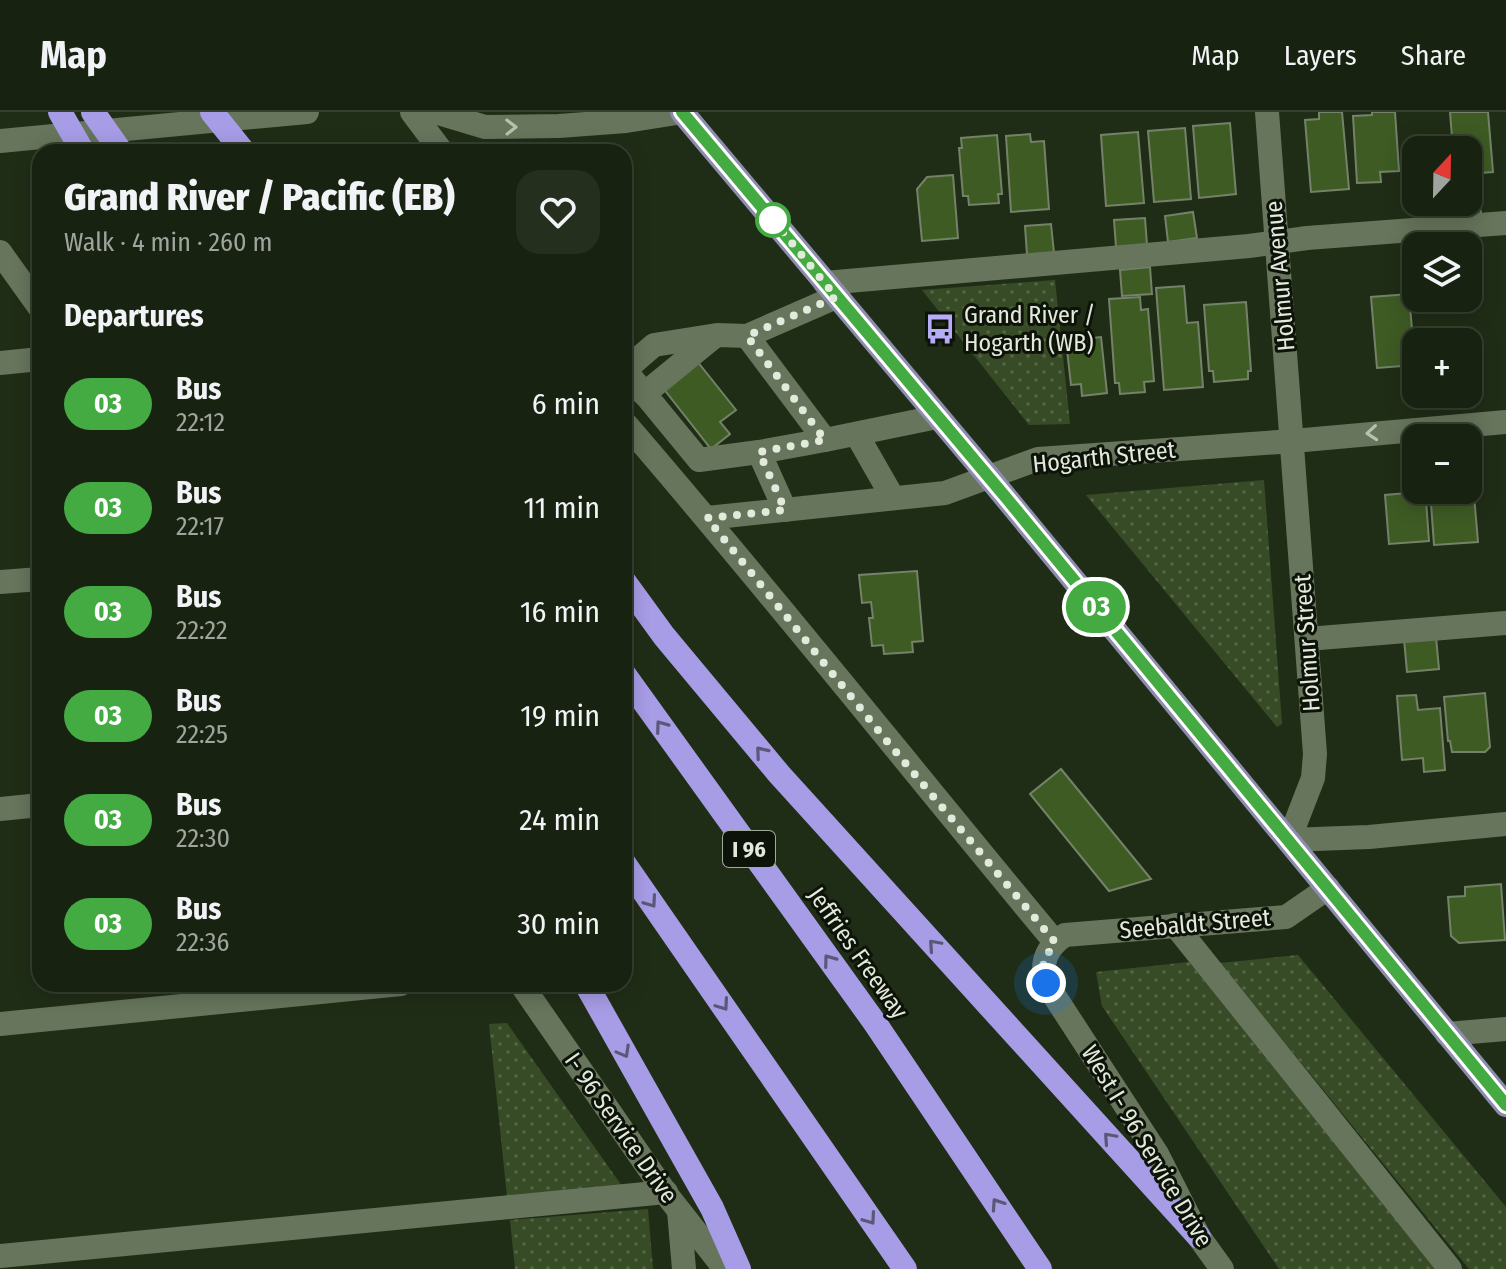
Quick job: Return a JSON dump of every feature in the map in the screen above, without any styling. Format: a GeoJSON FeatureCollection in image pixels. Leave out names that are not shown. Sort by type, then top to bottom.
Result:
{"type":"FeatureCollection","features":[{"type":"Feature","properties":{"kind":"highway"},"geometry":{"type":"LineString","coordinates":[[60,112],[78,144]]}},
{"type":"Feature","properties":{"kind":"highway"},"geometry":{"type":"LineString","coordinates":[[93,112],[115,144]]}},
{"type":"Feature","properties":{"kind":"highway"},"geometry":{"type":"LineString","coordinates":[[212,112],[238,144]]}},
{"type":"Feature","properties":{"kind":"highway"},"geometry":{"type":"LineString","coordinates":[[632,592],[664,636],[779,774],[1199,1237]]}},
{"type":"Feature","properties":{"kind":"highway","name":"Jeffries Freeway"},"geometry":{"type":"LineString","coordinates":[[632,685],[875,1023],[1040,1269]]}},
{"type":"Feature","properties":{"kind":"highway"},"geometry":{"type":"LineString","coordinates":[[632,875],[905,1269]]}},
{"type":"Feature","properties":{"kind":"highway"},"geometry":{"type":"LineString","coordinates":[[590,992],[712,1208],[739,1269]]}},
{"type":"Feature","properties":{"kind":"main road"},"geometry":{"type":"LineString","coordinates":[[682,112],[988,476],[1506,1105]]}},
{"type":"Feature","properties":{"kind":"street"},"geometry":{"type":"LineString","coordinates":[[0,141],[307,112]]}},
{"type":"Feature","properties":{"kind":"street"},"geometry":{"type":"LineString","coordinates":[[412,112],[436,144]]}},
{"type":"Feature","properties":{"kind":"street"},"geometry":{"type":"LineString","coordinates":[[435,112],[485,127],[626,121],[682,112]]}},
{"type":"Feature","properties":{"kind":"street","name":"Holmur Avenue"},"geometry":{"type":"LineString","coordinates":[[1267,112],[1293,441]]}},
{"type":"Feature","properties":{"kind":"street"},"geometry":{"type":"LineString","coordinates":[[632,364],[654,345],[717,335],[747,336],[831,290],[1277,242],[1506,223]]}},
{"type":"Feature","properties":{"kind":"street"},"geometry":{"type":"LineString","coordinates":[[0,252],[32,297]]}},
{"type":"Feature","properties":{"kind":"street"},"geometry":{"type":"LineString","coordinates":[[644,394],[717,335]]}},
{"type":"Feature","properties":{"kind":"street"},"geometry":{"type":"LineString","coordinates":[[747,336],[825,440]]}},
{"type":"Feature","properties":{"kind":"street"},"geometry":{"type":"LineString","coordinates":[[0,363],[32,360]]}},
{"type":"Feature","properties":{"kind":"street"},"geometry":{"type":"LineString","coordinates":[[632,379],[699,460],[857,435],[937,417]]}},
{"type":"Feature","properties":{"kind":"street","name":"Hogarth Street"},"geometry":{"type":"LineString","coordinates":[[707,518],[945,493],[1038,459],[1506,422]]}},
{"type":"Feature","properties":{"kind":"street"},"geometry":{"type":"LineString","coordinates":[[632,431],[707,518],[886,740],[1055,942]]}},
{"type":"Feature","properties":{"kind":"street"},"geometry":{"type":"LineString","coordinates":[[857,435],[893,498]]}},
{"type":"Feature","properties":{"kind":"street","name":"Holmur Street"},"geometry":{"type":"LineString","coordinates":[[1289,840],[1313,778],[1315,754],[1293,441]]}},
{"type":"Feature","properties":{"kind":"street"},"geometry":{"type":"LineString","coordinates":[[759,452],[785,510]]}},
{"type":"Feature","properties":{"kind":"street"},"geometry":{"type":"LineString","coordinates":[[0,582],[32,580]]}},
{"type":"Feature","properties":{"kind":"street"},"geometry":{"type":"LineString","coordinates":[[1307,639],[1506,623]]}},
{"type":"Feature","properties":{"kind":"street"},"geometry":{"type":"LineString","coordinates":[[0,809],[32,806]]}},
{"type":"Feature","properties":{"kind":"street"},"geometry":{"type":"LineString","coordinates":[[1289,840],[1369,837],[1506,824]]}},
{"type":"Feature","properties":{"kind":"street","name":"Seebaldt Street"},"geometry":{"type":"LineString","coordinates":[[1055,942],[1065,935],[1286,917],[1328,888]]}},
{"type":"Feature","properties":{"kind":"street"},"geometry":{"type":"LineString","coordinates":[[1175,925],[1450,1269]]}},
{"type":"Feature","properties":{"kind":"street","name":"West I- 96 Service Drive"},"geometry":{"type":"LineString","coordinates":[[1055,942],[1043,962],[1046,983],[1157,1154],[1199,1237],[1222,1269]]}},
{"type":"Feature","properties":{"kind":"street"},"geometry":{"type":"LineString","coordinates":[[0,1024],[321,992]]}},
{"type":"Feature","properties":{"kind":"street","name":"I- 96 Service Drive"},"geometry":{"type":"LineString","coordinates":[[527,992],[672,1201],[725,1269]]}},
{"type":"Feature","properties":{"kind":"street"},"geometry":{"type":"LineString","coordinates":[[1447,1034],[1506,1029]]}},
{"type":"Feature","properties":{"kind":"street"},"geometry":{"type":"LineString","coordinates":[[0,1256],[672,1201],[684,1269]]}},
{"type":"Feature","properties":{"kind":"green space"},"geometry":{"type":"Polygon","coordinates":[[[1055,280],[1070,424],[1029,425],[922,290],[1055,280]]]}},
{"type":"Feature","properties":{"kind":"green space"},"geometry":{"type":"Polygon","coordinates":[[[1264,480],[1282,724],[1277,727],[1086,495],[1264,480]]]}},
{"type":"Feature","properties":{"kind":"green space"},"geometry":{"type":"Polygon","coordinates":[[[1298,955],[1506,1207],[1506,1269],[1469,1269],[1220,963],[1298,955]]]}},
{"type":"Feature","properties":{"kind":"green space"},"geometry":{"type":"Polygon","coordinates":[[[1189,962],[1435,1269],[1279,1269],[1102,1006],[1096,972],[1189,962]]]}},
{"type":"Feature","properties":{"kind":"green space"},"geometry":{"type":"Polygon","coordinates":[[[507,1023],[622,1186],[507,1196],[489,1024],[507,1023]]]}},
{"type":"Feature","properties":{"kind":"green space"},"geometry":{"type":"Polygon","coordinates":[[[648,1209],[653,1269],[515,1269],[510,1220],[648,1209]]]}},
{"type":"Feature","properties":{"kind":"building"},"geometry":{"type":"Polygon","coordinates":[[[1319,112],[1342,112],[1349,189],[1311,192],[1305,120],[1319,119],[1319,112]]]}},
{"type":"Feature","properties":{"kind":"building"},"geometry":{"type":"Polygon","coordinates":[[[1372,112],[1395,112],[1399,171],[1380,172],[1381,182],[1357,183],[1353,116],[1372,115],[1372,112]]]}},
{"type":"Feature","properties":{"kind":"building"},"geometry":{"type":"Polygon","coordinates":[[[1450,112],[1488,112],[1493,172],[1482,173],[1482,136],[1452,136],[1450,112]]]}},
{"type":"Feature","properties":{"kind":"building"},"geometry":{"type":"Polygon","coordinates":[[[1230,123],[1236,194],[1199,198],[1193,126],[1230,123]]]}},
{"type":"Feature","properties":{"kind":"building"},"geometry":{"type":"Polygon","coordinates":[[[1185,128],[1191,199],[1154,202],[1148,131],[1185,128]]]}},
{"type":"Feature","properties":{"kind":"building"},"geometry":{"type":"Polygon","coordinates":[[[1138,132],[1144,203],[1106,206],[1101,135],[1138,132]]]}},
{"type":"Feature","properties":{"kind":"building"},"geometry":{"type":"Polygon","coordinates":[[[1030,134],[1031,142],[1044,141],[1049,209],[1011,212],[1006,136],[1030,134]]]}},
{"type":"Feature","properties":{"kind":"building"},"geometry":{"type":"Polygon","coordinates":[[[997,135],[1002,194],[998,194],[999,203],[969,205],[968,196],[963,196],[961,138],[997,135]]]}},
{"type":"Feature","properties":{"kind":"building"},"geometry":{"type":"Polygon","coordinates":[[[953,175],[958,238],[922,241],[917,189],[927,177],[953,175]]]}},
{"type":"Feature","properties":{"kind":"building"},"geometry":{"type":"Polygon","coordinates":[[[1193,212],[1197,238],[1168,242],[1165,216],[1193,212]]]}},
{"type":"Feature","properties":{"kind":"building"},"geometry":{"type":"Polygon","coordinates":[[[1145,218],[1147,245],[1116,247],[1114,220],[1145,218]]]}},
{"type":"Feature","properties":{"kind":"building"},"geometry":{"type":"Polygon","coordinates":[[[1051,224],[1054,253],[1027,255],[1025,226],[1051,224]]]}},
{"type":"Feature","properties":{"kind":"building"},"geometry":{"type":"Polygon","coordinates":[[[1150,267],[1152,294],[1122,296],[1120,270],[1150,267]]]}},
{"type":"Feature","properties":{"kind":"building"},"geometry":{"type":"Polygon","coordinates":[[[1184,286],[1187,323],[1198,322],[1203,387],[1164,390],[1156,288],[1184,286]]]}},
{"type":"Feature","properties":{"kind":"building"},"geometry":{"type":"Polygon","coordinates":[[[1402,295],[1402,312],[1411,312],[1412,328],[1402,328],[1402,366],[1377,368],[1371,297],[1402,295]]]}},
{"type":"Feature","properties":{"kind":"building"},"geometry":{"type":"Polygon","coordinates":[[[1140,297],[1141,310],[1148,309],[1154,381],[1144,382],[1145,392],[1120,394],[1119,383],[1115,383],[1109,299],[1140,297]]]}},
{"type":"Feature","properties":{"kind":"building"},"geometry":{"type":"Polygon","coordinates":[[[1246,302],[1251,371],[1248,371],[1248,379],[1214,382],[1213,371],[1209,371],[1204,305],[1246,302]]]}},
{"type":"Feature","properties":{"kind":"building"},"geometry":{"type":"Polygon","coordinates":[[[1101,337],[1107,393],[1082,396],[1081,384],[1071,385],[1066,341],[1101,337]]]}},
{"type":"Feature","properties":{"kind":"building"},"geometry":{"type":"Polygon","coordinates":[[[697,361],[736,410],[720,422],[730,434],[711,449],[663,388],[697,361]]]}},
{"type":"Feature","properties":{"kind":"building"},"geometry":{"type":"Polygon","coordinates":[[[1402,493],[1402,504],[1426,504],[1429,541],[1389,544],[1385,495],[1402,493]]]}},
{"type":"Feature","properties":{"kind":"building"},"geometry":{"type":"Polygon","coordinates":[[[1431,504],[1475,504],[1478,542],[1434,545],[1431,504]]]}},
{"type":"Feature","properties":{"kind":"building"},"geometry":{"type":"Polygon","coordinates":[[[917,571],[923,641],[912,642],[913,652],[884,654],[883,645],[872,646],[871,602],[862,603],[859,575],[917,571]]]}},
{"type":"Feature","properties":{"kind":"building"},"geometry":{"type":"Polygon","coordinates":[[[1436,637],[1439,669],[1407,672],[1404,639],[1436,637]]]}},
{"type":"Feature","properties":{"kind":"building"},"geometry":{"type":"Polygon","coordinates":[[[1485,693],[1490,747],[1485,752],[1452,752],[1444,697],[1485,693]]]}},
{"type":"Feature","properties":{"kind":"building"},"geometry":{"type":"Polygon","coordinates":[[[1416,695],[1418,710],[1440,708],[1445,770],[1424,772],[1423,758],[1402,760],[1397,696],[1416,695]]]}},
{"type":"Feature","properties":{"kind":"building"},"geometry":{"type":"Polygon","coordinates":[[[1061,769],[1151,879],[1109,891],[1030,794],[1061,769]]]}},
{"type":"Feature","properties":{"kind":"building"},"geometry":{"type":"Polygon","coordinates":[[[1501,884],[1505,940],[1459,943],[1451,936],[1448,897],[1465,896],[1465,887],[1501,884]]]}},
{"type":"Feature","properties":{"kind":"bus line","name":"03"},"geometry":{"type":"LineString","coordinates":[[682,112],[1008,500],[1506,1105]]}},
{"type":"Feature","properties":{"kind":"place","name":"Grand River / Hogarth (WB)"},"geometry":{"type":"Point","coordinates":[940,329]}},
{"type":"Feature","properties":{"kind":"route"},"geometry":{"type":"LineString","coordinates":[[773,220],[769,215],[836,297],[747,336],[825,440],[759,452],[785,510],[707,518],[886,740],[1055,942],[1043,962],[1046,983]]}}]}
